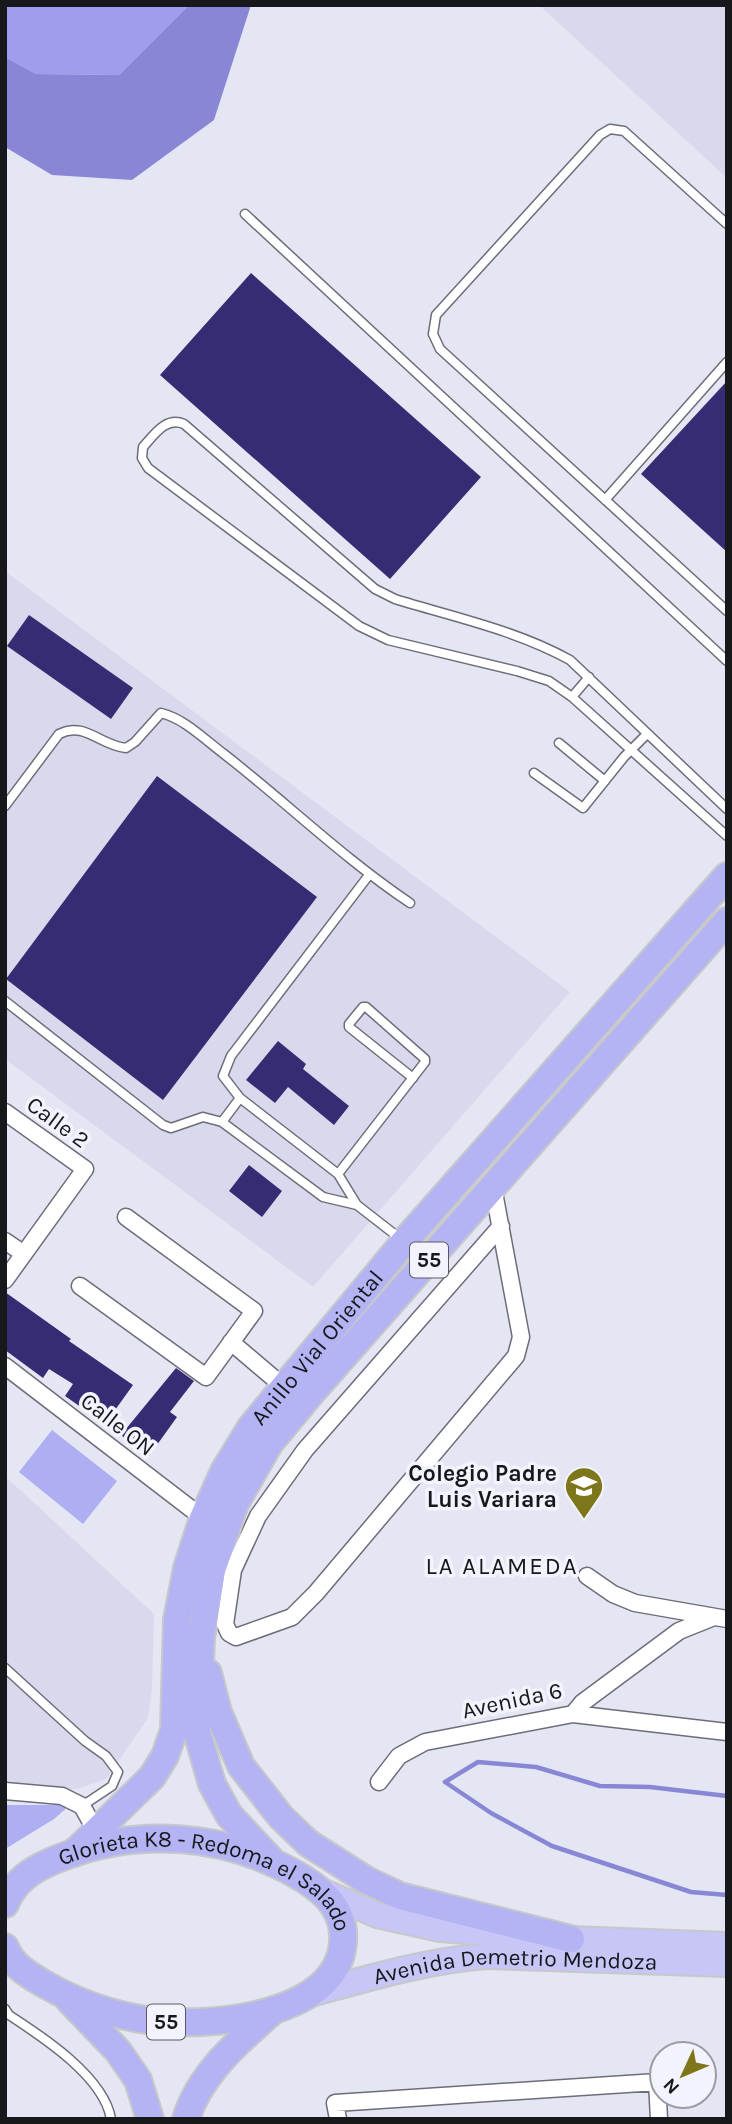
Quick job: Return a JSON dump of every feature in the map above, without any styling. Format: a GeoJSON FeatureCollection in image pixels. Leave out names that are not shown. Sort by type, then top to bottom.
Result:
{"type":"FeatureCollection","features":[{"type":"Feature","properties":{"kind":"highway","name":"Anillo Vial Oriental"},"geometry":{"type":"LineString","coordinates":[[74,1853],[152,1777],[170,1742],[174,1730],[177,1620],[187,1568],[203,1518],[224,1471],[251,1427],[404,1242],[727,876]]}},
{"type":"Feature","properties":{"kind":"highway","name":"Anillo Vial Oriental"},"geometry":{"type":"LineString","coordinates":[[274,1863],[229,1815],[212,1784],[197,1732],[201,1638],[212,1570],[235,1504],[269,1444],[322,1381],[727,921]]}},
{"type":"Feature","properties":{"kind":"highway"},"geometry":{"type":"LineString","coordinates":[[201,1638],[218,1712],[241,1766],[281,1817],[308,1843],[356,1875],[400,1896],[571,1939]]}},
{"type":"Feature","properties":{"kind":"highway","name":"Glorieta K8 - Redoma el Salado"},"geometry":{"type":"LineString","coordinates":[[5,1904],[13,1888],[14,1879],[74,1853],[124,1841],[175,1839],[226,1846],[274,1863],[324,1892],[339,1915],[343,1942],[336,1968],[328,1979],[307,1995],[274,2010],[227,2020],[171,2022],[115,2014],[62,1994],[8,1957]]}},
{"type":"Feature","properties":{"kind":"highway","name":"55"},"geometry":{"type":"LineString","coordinates":[[62,1994],[118,2050],[138,2080],[150,2119]]}},
{"type":"Feature","properties":{"kind":"highway","name":"55"},"geometry":{"type":"LineString","coordinates":[[186,2119],[191,2102],[215,2067],[274,2010]]}},
{"type":"Feature","properties":{"kind":"main road","name":"Avenida Demetrio Mendoza"},"geometry":{"type":"LineString","coordinates":[[324,1892],[377,1915],[440,1929],[571,1939],[727,1945]]}},
{"type":"Feature","properties":{"kind":"main road","name":"Avenida Demetrio Mendoza"},"geometry":{"type":"LineString","coordinates":[[307,1995],[426,1963],[456,1958],[486,1956],[727,1964]]}},
{"type":"Feature","properties":{"kind":"street","name":"Calle 2"},"geometry":{"type":"LineString","coordinates":[[5,1112],[85,1170],[24,1254]]}},
{"type":"Feature","properties":{"kind":"street"},"geometry":{"type":"LineString","coordinates":[[494,1187],[521,1337],[516,1356],[316,1593],[292,1617],[236,1637],[229,1633],[225,1624],[233,1570],[258,1516],[305,1450],[500,1226]]}},
{"type":"Feature","properties":{"kind":"street"},"geometry":{"type":"LineString","coordinates":[[80,1286],[206,1377],[254,1311],[126,1217]]}},
{"type":"Feature","properties":{"kind":"street"},"geometry":{"type":"LineString","coordinates":[[5,1241],[24,1254],[5,1280]]}},
{"type":"Feature","properties":{"kind":"street"},"geometry":{"type":"LineString","coordinates":[[231,1342],[284,1387]]}},
{"type":"Feature","properties":{"kind":"street","name":"Calle 0N"},"geometry":{"type":"LineString","coordinates":[[5,1366],[203,1518]]}},
{"type":"Feature","properties":{"kind":"street"},"geometry":{"type":"LineString","coordinates":[[587,1576],[613,1594],[635,1603],[720,1618]]}},
{"type":"Feature","properties":{"kind":"street","name":"Avenida 6"},"geometry":{"type":"LineString","coordinates":[[379,1782],[399,1756],[425,1742],[573,1714],[582,1703],[679,1631],[720,1618]]}},
{"type":"Feature","properties":{"kind":"street"},"geometry":{"type":"LineString","coordinates":[[573,1714],[727,1732]]}},
{"type":"Feature","properties":{"kind":"street"},"geometry":{"type":"LineString","coordinates":[[5,1791],[62,1796],[82,1806],[96,1831]]}},
{"type":"Feature","properties":{"kind":"street"},"geometry":{"type":"LineString","coordinates":[[338,2119],[335,2103],[657,2082],[659,2119]]}},
{"type":"Feature","properties":{"kind":"lane"},"geometry":{"type":"LineString","coordinates":[[727,224],[624,131],[610,129],[600,135],[436,315],[433,334],[440,349],[727,611]]}},
{"type":"Feature","properties":{"kind":"lane"},"geometry":{"type":"LineString","coordinates":[[245,214],[727,661]]}},
{"type":"Feature","properties":{"kind":"lane"},"geometry":{"type":"LineString","coordinates":[[605,500],[727,362]]}},
{"type":"Feature","properties":{"kind":"lane"},"geometry":{"type":"LineString","coordinates":[[727,809],[569,660],[544,646],[395,599],[375,589],[184,424],[168,422],[143,447],[142,458],[148,468],[359,626],[388,640],[550,681],[572,697],[727,836]]}},
{"type":"Feature","properties":{"kind":"lane"},"geometry":{"type":"LineString","coordinates":[[572,697],[589,677]]}},
{"type":"Feature","properties":{"kind":"lane"},"geometry":{"type":"LineString","coordinates":[[5,806],[59,734],[70,729],[81,730],[113,747],[126,748],[135,742],[150,722],[161,713],[176,717],[369,875],[410,902]]}},
{"type":"Feature","properties":{"kind":"lane"},"geometry":{"type":"LineString","coordinates":[[534,773],[583,808],[631,750],[648,734]]}},
{"type":"Feature","properties":{"kind":"lane"},"geometry":{"type":"LineString","coordinates":[[559,743],[605,781]]}},
{"type":"Feature","properties":{"kind":"lane"},"geometry":{"type":"LineString","coordinates":[[369,875],[232,1055],[223,1076],[240,1098],[338,1174],[357,1205],[404,1242]]}},
{"type":"Feature","properties":{"kind":"lane"},"geometry":{"type":"LineString","coordinates":[[5,1001],[163,1125],[171,1128],[203,1116],[222,1122],[323,1197],[357,1205]]}},
{"type":"Feature","properties":{"kind":"lane"},"geometry":{"type":"LineString","coordinates":[[338,1174],[413,1078],[425,1062],[425,1059],[363,1007],[349,1027],[413,1078]]}},
{"type":"Feature","properties":{"kind":"lane"},"geometry":{"type":"LineString","coordinates":[[222,1122],[240,1098]]}},
{"type":"Feature","properties":{"kind":"lane"},"geometry":{"type":"LineString","coordinates":[[5,1668],[85,1741],[106,1756],[118,1772],[112,1786],[82,1806]]}},
{"type":"Feature","properties":{"kind":"lane"},"geometry":{"type":"LineString","coordinates":[[7,2013],[66,2057],[99,2089],[109,2108],[111,2119]]}},
{"type":"Feature","properties":{"kind":"shaded area"},"geometry":{"type":"Polygon","coordinates":[[[5,5],[189,5],[119,75],[36,74],[5,57],[5,5]]]}},
{"type":"Feature","properties":{"kind":"shaded area"},"geometry":{"type":"Polygon","coordinates":[[[189,5],[251,5],[214,120],[132,180],[52,175],[5,147],[5,57],[36,74],[119,75],[189,5]]]}},
{"type":"Feature","properties":{"kind":"shaded area"},"geometry":{"type":"Polygon","coordinates":[[[539,5],[727,5],[727,178],[539,5]]]}},
{"type":"Feature","properties":{"kind":"shaded area"},"geometry":{"type":"Polygon","coordinates":[[[5,571],[570,992],[313,1287],[5,1059],[5,571]]]}},
{"type":"Feature","properties":{"kind":"shaded area"},"geometry":{"type":"Polygon","coordinates":[[[52,1430],[117,1481],[83,1524],[19,1472],[52,1430]]]}},
{"type":"Feature","properties":{"kind":"shaded area"},"geometry":{"type":"Polygon","coordinates":[[[5,1476],[154,1614],[152,1689],[148,1718],[106,1779],[77,1789],[30,1789],[5,1785],[5,1476]]]}},
{"type":"Feature","properties":{"kind":"shaded area"},"geometry":{"type":"Polygon","coordinates":[[[5,1805],[70,1805],[54,1819],[5,1849],[5,1805]]]}},
{"type":"Feature","properties":{"kind":"building"},"geometry":{"type":"Polygon","coordinates":[[[251,273],[481,477],[390,579],[160,375],[251,273]]]}},
{"type":"Feature","properties":{"kind":"building"},"geometry":{"type":"Polygon","coordinates":[[[727,381],[727,552],[641,474],[727,381]]]}},
{"type":"Feature","properties":{"kind":"building"},"geometry":{"type":"Polygon","coordinates":[[[29,615],[133,688],[111,719],[7,646],[29,615]]]}},
{"type":"Feature","properties":{"kind":"building"},"geometry":{"type":"Polygon","coordinates":[[[157,776],[317,897],[163,1100],[6,979],[157,776]]]}},
{"type":"Feature","properties":{"kind":"building"},"geometry":{"type":"Polygon","coordinates":[[[278,1041],[306,1064],[303,1069],[349,1106],[334,1125],[288,1087],[275,1103],[246,1080],[278,1041]]]}},
{"type":"Feature","properties":{"kind":"building"},"geometry":{"type":"Polygon","coordinates":[[[249,1165],[282,1191],[262,1217],[229,1191],[249,1165]]]}},
{"type":"Feature","properties":{"kind":"building"},"geometry":{"type":"Polygon","coordinates":[[[5,1292],[133,1385],[105,1424],[65,1396],[73,1384],[49,1369],[43,1378],[5,1350],[5,1292]]]}},
{"type":"Feature","properties":{"kind":"building"},"geometry":{"type":"Polygon","coordinates":[[[176,1368],[194,1381],[170,1412],[177,1417],[149,1456],[121,1435],[176,1368]]]}},
{"type":"Feature","properties":{"kind":"waterway"},"geometry":{"type":"LineString","coordinates":[[727,1796],[650,1787],[600,1786],[536,1767],[478,1762],[445,1782],[491,1813],[552,1846],[691,1892],[727,1895]]}},
{"type":"Feature","properties":{"kind":"place","name":"Colegio Padre Luis Variara"},"geometry":{"type":"Point","coordinates":[584,1520]}},
{"type":"Feature","properties":{"kind":"district","name":"LA ALAMEDA"},"geometry":{"type":"Point","coordinates":[502,1566]}}]}
